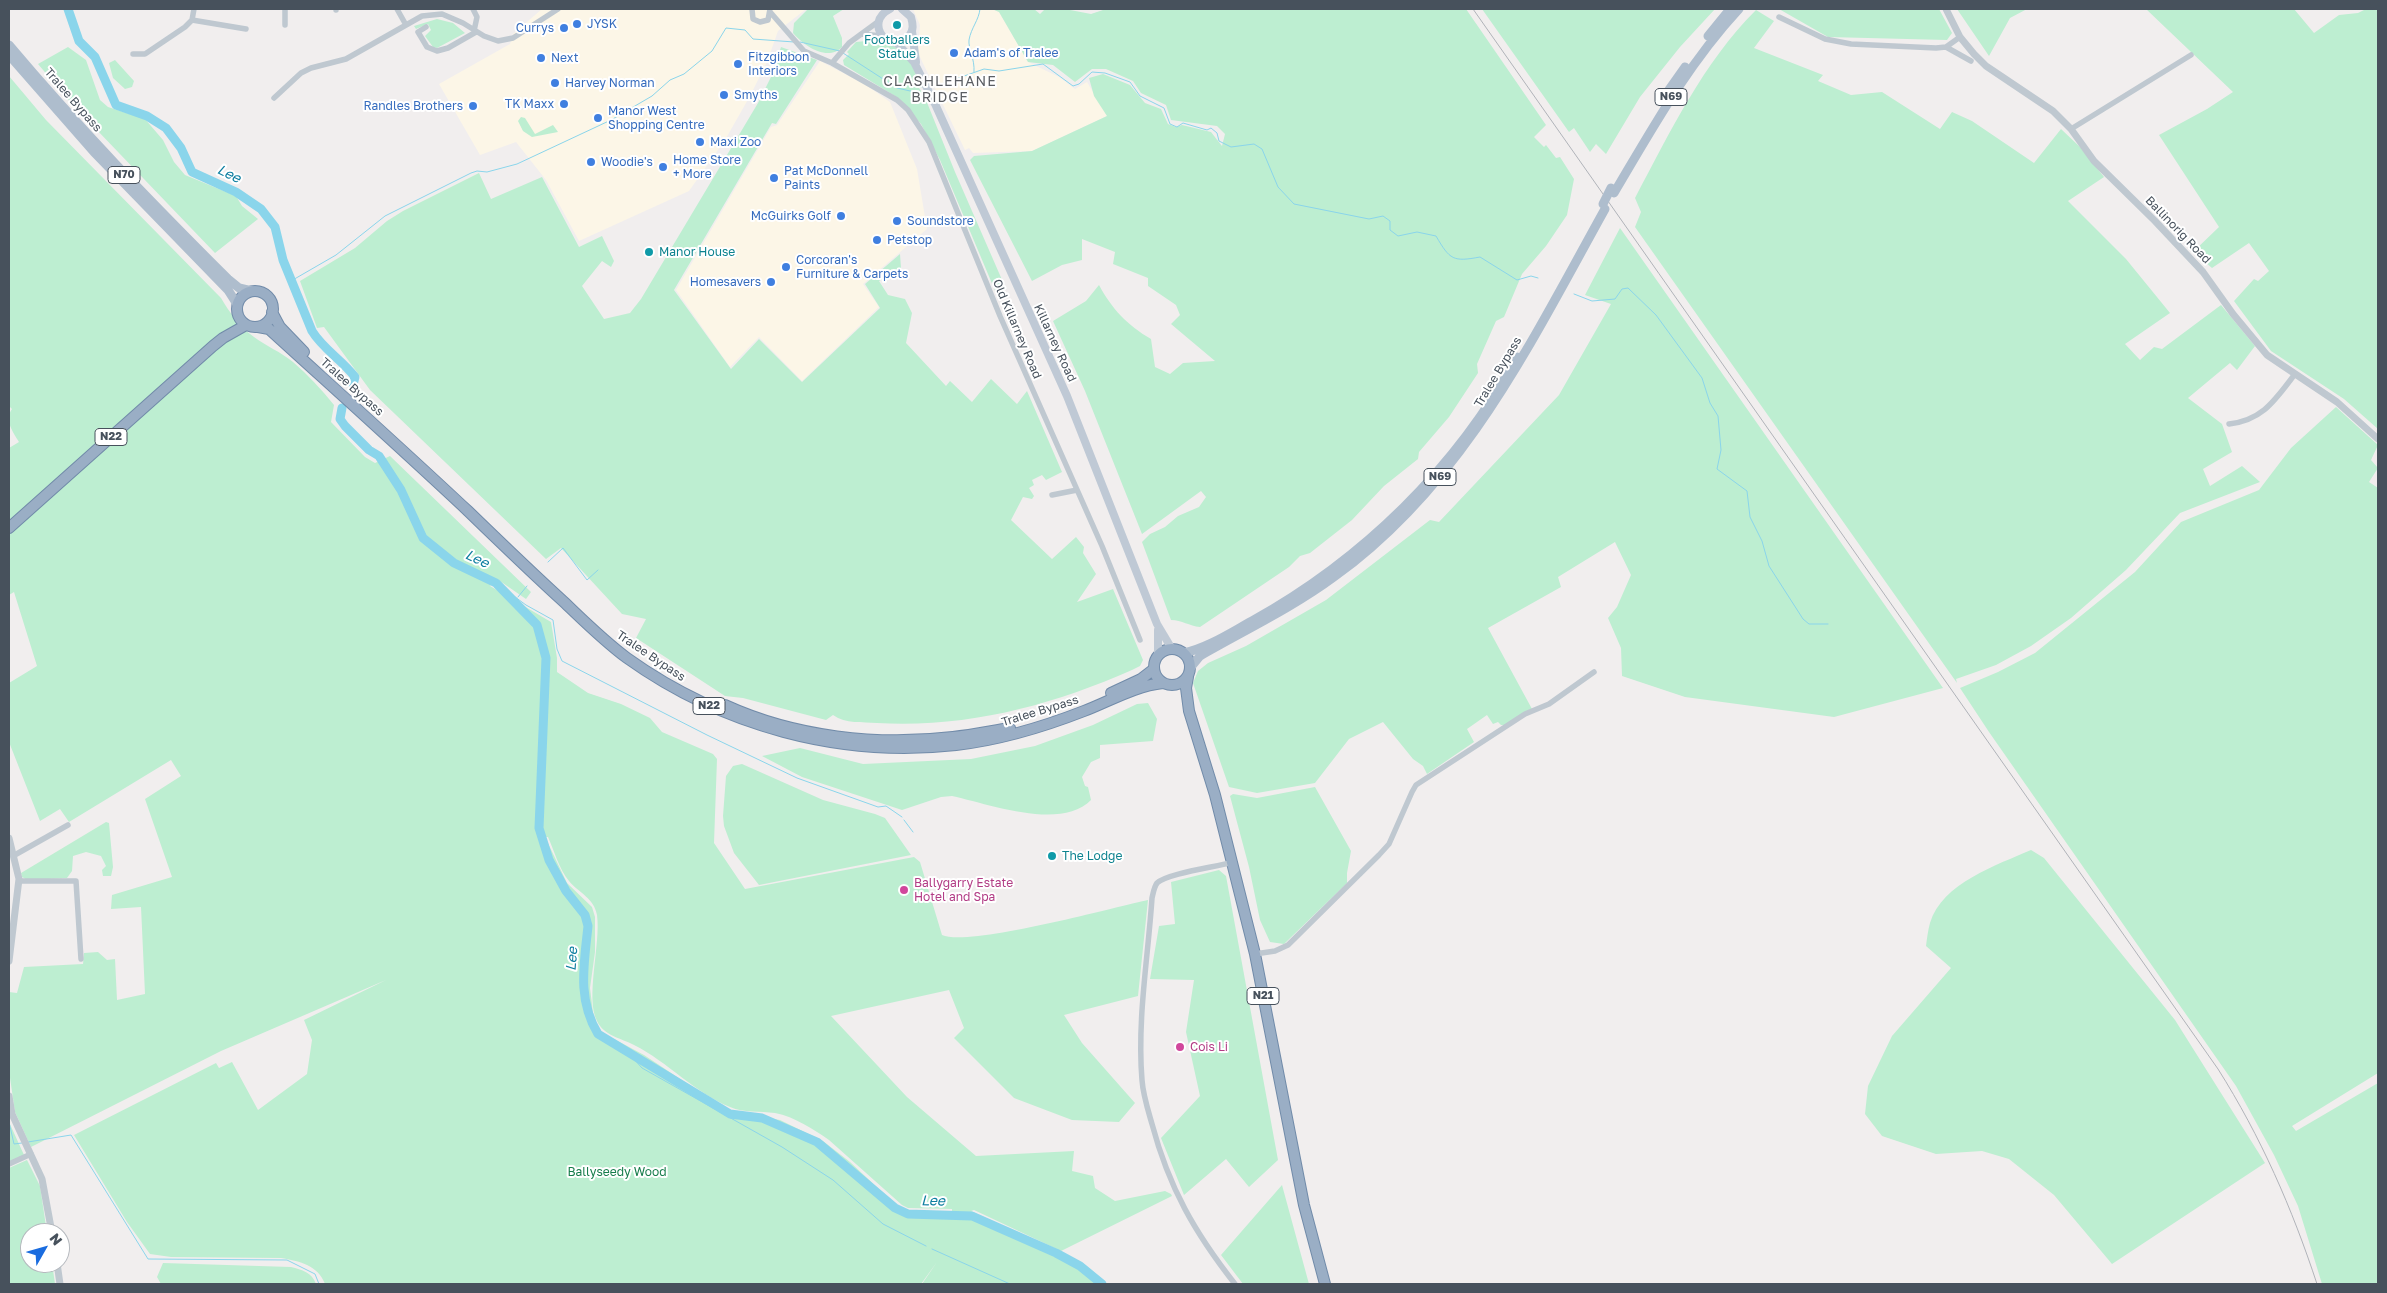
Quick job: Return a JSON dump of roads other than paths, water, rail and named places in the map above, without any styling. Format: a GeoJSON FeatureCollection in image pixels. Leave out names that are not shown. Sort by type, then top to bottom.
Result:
{"type":"FeatureCollection","features":[{"type":"Feature","properties":{"kind":"highway"},"geometry":{"type":"LineString","coordinates":[[246,325],[238,315],[238,304],[243,296],[252,291]]}},
{"type":"Feature","properties":{"kind":"highway","name":"N22"},"geometry":{"type":"LineString","coordinates":[[252,291],[267,296],[272,312]]}},
{"type":"Feature","properties":{"kind":"highway"},"geometry":{"type":"LineString","coordinates":[[258,326],[267,322],[272,312]]}},
{"type":"Feature","properties":{"kind":"highway","name":"Tralee Bypass"},"geometry":{"type":"LineString","coordinates":[[272,312],[290,338],[341,391]]}},
{"type":"Feature","properties":{"kind":"highway","name":"N22"},"geometry":{"type":"LineString","coordinates":[[9,528],[212,346],[238,315]]}},
{"type":"Feature","properties":{"kind":"highway","name":"N22"},"geometry":{"type":"LineString","coordinates":[[212,346],[246,325],[258,326]]}},
{"type":"Feature","properties":{"kind":"highway","name":"Tralee Bypass"},"geometry":{"type":"LineString","coordinates":[[258,326],[269,329],[354,402],[622,646],[663,674],[695,692],[732,708],[801,730],[866,739],[953,737],[1011,728],[1056,714],[1112,693],[1141,679],[1154,669]]}},
{"type":"Feature","properties":{"kind":"highway","name":"Tralee Bypass"},"geometry":{"type":"LineString","coordinates":[[354,402],[604,640],[660,680],[693,698],[743,720],[800,737],[864,746],[957,745],[1011,734],[1058,721],[1148,684],[1167,684]]}},
{"type":"Feature","properties":{"kind":"highway"},"geometry":{"type":"LineString","coordinates":[[1167,684],[1157,677],[1154,669],[1158,655],[1172,649],[1184,653],[1191,667],[1188,677]]}},
{"type":"Feature","properties":{"kind":"highway","name":"N22"},"geometry":{"type":"LineString","coordinates":[[1167,684],[1181,684],[1188,677]]}},
{"type":"Feature","properties":{"kind":"highway","name":"N21"},"geometry":{"type":"LineString","coordinates":[[1188,677],[1186,688],[1189,711],[1233,862],[1255,954],[1304,1205],[1326,1284]]}},
{"type":"Feature","properties":{"kind":"highway","name":"N21"},"geometry":{"type":"LineString","coordinates":[[1167,684],[1189,711]]}},
{"type":"Feature","properties":{"kind":"main road"},"geometry":{"type":"LineString","coordinates":[[878,9],[882,36],[889,41],[896,42],[908,38],[912,31]]}},
{"type":"Feature","properties":{"kind":"main road"},"geometry":{"type":"LineString","coordinates":[[879,20],[890,9]]}},
{"type":"Feature","properties":{"kind":"main road","name":"Killarney Road"},"geometry":{"type":"LineString","coordinates":[[902,9],[911,17],[916,60],[921,76]]}},
{"type":"Feature","properties":{"kind":"main road","name":"Tralee Bypass"},"geometry":{"type":"LineString","coordinates":[[1191,667],[1200,656],[1277,614],[1334,578],[1367,551],[1414,506],[1461,452],[1515,373],[1613,190],[1675,81],[1730,9]]}},
{"type":"Feature","properties":{"kind":"main road","name":"Tralee Bypass"},"geometry":{"type":"LineString","coordinates":[[1613,190],[1678,87],[1707,47],[1739,9]]}},
{"type":"Feature","properties":{"kind":"main road","name":"Killarney Road"},"geometry":{"type":"LineString","coordinates":[[896,42],[907,52],[921,76],[1068,396],[1158,624],[1172,649]]}},
{"type":"Feature","properties":{"kind":"main road","name":"Tralee Bypass"},"geometry":{"type":"LineString","coordinates":[[9,44],[54,99],[144,197],[228,279],[239,288],[252,291]]}},
{"type":"Feature","properties":{"kind":"main road","name":"Tralee Bypass"},"geometry":{"type":"LineString","coordinates":[[9,55],[94,152],[217,278],[238,304]]}},
{"type":"Feature","properties":{"kind":"main road","name":"Tralee Bypass"},"geometry":{"type":"LineString","coordinates":[[1184,653],[1217,640],[1310,585],[1347,559],[1411,500],[1458,445],[1512,366],[1604,207]]}},
{"type":"Feature","properties":{"kind":"main road","name":"Killarney Road"},"geometry":{"type":"LineString","coordinates":[[1158,624],[1160,640],[1158,655]]}},
{"type":"Feature","properties":{"kind":"street"},"geometry":{"type":"LineString","coordinates":[[133,54],[145,54],[192,20],[194,9]]}},
{"type":"Feature","properties":{"kind":"street"},"geometry":{"type":"LineString","coordinates":[[285,9],[285,25]]}},
{"type":"Feature","properties":{"kind":"street"},"geometry":{"type":"LineString","coordinates":[[397,9],[406,25]]}},
{"type":"Feature","properties":{"kind":"street"},"geometry":{"type":"LineString","coordinates":[[426,27],[418,32],[427,47],[437,51],[448,48],[475,31],[477,17],[473,9]]}},
{"type":"Feature","properties":{"kind":"street"},"geometry":{"type":"LineString","coordinates":[[274,98],[301,73],[311,68],[346,59],[422,16],[442,11],[475,31],[498,41],[513,38],[558,9]]}},
{"type":"Feature","properties":{"kind":"street"},"geometry":{"type":"LineString","coordinates":[[752,9],[752,16],[756,21],[763,22],[770,14]]}},
{"type":"Feature","properties":{"kind":"street","name":"Ballinorig Road"},"geometry":{"type":"LineString","coordinates":[[1946,9],[1960,37],[1986,66],[2052,111],[2071,129],[2094,160],[2156,220],[2202,272],[2267,355],[2337,402],[2378,439]]}},
{"type":"Feature","properties":{"kind":"street","name":"Old Killarney Road"},"geometry":{"type":"LineString","coordinates":[[770,14],[804,51],[832,63],[897,100],[921,126],[935,155],[1000,316],[1077,490],[1140,640]]}},
{"type":"Feature","properties":{"kind":"street"},"geometry":{"type":"LineString","coordinates":[[1779,17],[1825,39],[1851,44],[1946,47],[1971,62]]}},
{"type":"Feature","properties":{"kind":"street"},"geometry":{"type":"LineString","coordinates":[[192,20],[246,29]]}},
{"type":"Feature","properties":{"kind":"street"},"geometry":{"type":"LineString","coordinates":[[832,63],[844,48],[879,20]]}},
{"type":"Feature","properties":{"kind":"street"},"geometry":{"type":"LineString","coordinates":[[862,34],[882,36]]}},
{"type":"Feature","properties":{"kind":"street"},"geometry":{"type":"LineString","coordinates":[[1946,47],[1960,37]]}},
{"type":"Feature","properties":{"kind":"street"},"geometry":{"type":"LineString","coordinates":[[2071,129],[2191,55]]}},
{"type":"Feature","properties":{"kind":"street"},"geometry":{"type":"LineString","coordinates":[[2229,424],[2246,422],[2260,415],[2294,374]]}},
{"type":"Feature","properties":{"kind":"street"},"geometry":{"type":"LineString","coordinates":[[1052,495],[1077,490]]}},
{"type":"Feature","properties":{"kind":"street"},"geometry":{"type":"LineString","coordinates":[[1255,954],[1275,951],[1288,945],[1379,855],[1389,844],[1416,785],[1525,714],[1549,704],[1594,672]]}},
{"type":"Feature","properties":{"kind":"street"},"geometry":{"type":"LineString","coordinates":[[13,856],[68,825]]}},
{"type":"Feature","properties":{"kind":"street"},"geometry":{"type":"LineString","coordinates":[[9,838],[19,881],[9,961]]}},
{"type":"Feature","properties":{"kind":"street"},"geometry":{"type":"LineString","coordinates":[[1233,862],[1173,876],[1157,883],[1154,888],[1141,1048],[1142,1081],[1145,1100],[1169,1176],[1183,1208],[1197,1232],[1235,1284]]}},
{"type":"Feature","properties":{"kind":"street"},"geometry":{"type":"LineString","coordinates":[[19,881],[76,881],[81,959]]}},
{"type":"Feature","properties":{"kind":"street"},"geometry":{"type":"LineString","coordinates":[[9,1096],[12,1114],[42,1179],[50,1223]]}},
{"type":"Feature","properties":{"kind":"street"},"geometry":{"type":"LineString","coordinates":[[9,1164],[31,1154]]}},
{"type":"Feature","properties":{"kind":"waterway","name":"Lee"},"geometry":{"type":"LineString","coordinates":[[68,9],[79,41],[95,57],[116,105],[147,116],[166,128],[181,148],[192,172],[236,192],[261,209],[275,227],[283,260],[312,331],[355,377],[353,385]]}},
{"type":"Feature","properties":{"kind":"waterway"},"geometry":{"type":"LineString","coordinates":[[974,72],[969,40],[980,9]]}},
{"type":"Feature","properties":{"kind":"waterway"},"geometry":{"type":"LineString","coordinates":[[291,281],[336,255],[385,216],[471,173],[477,171],[487,172],[517,164],[611,120],[652,96],[670,80],[684,74],[712,51],[726,28],[745,30],[753,39],[794,42]]}},
{"type":"Feature","properties":{"kind":"waterway"},"geometry":{"type":"LineString","coordinates":[[800,42],[840,51]]}},
{"type":"Feature","properties":{"kind":"waterway"},"geometry":{"type":"LineString","coordinates":[[843,53],[897,88],[919,93]]}},
{"type":"Feature","properties":{"kind":"waterway"},"geometry":{"type":"LineString","coordinates":[[936,86],[984,69],[999,71],[1043,64],[1073,86],[1079,84],[1092,72],[1105,73],[1130,82],[1140,96],[1164,108],[1170,124],[1177,127],[1183,123],[1207,130],[1211,128],[1217,133],[1219,141],[1231,147],[1254,144],[1262,149],[1278,187],[1294,204],[1369,219],[1383,216],[1390,221],[1390,230],[1398,236],[1417,232],[1436,236],[1449,255],[1453,257],[1458,259],[1480,257],[1517,280],[1531,276],[1538,278]]}},
{"type":"Feature","properties":{"kind":"waterway"},"geometry":{"type":"LineString","coordinates":[[1574,294],[1592,301],[1615,299],[1622,289],[1628,288],[1656,315],[1702,378],[1710,403],[1718,416],[1721,450],[1717,469],[1747,491],[1750,517],[1762,541],[1769,566],[1803,619],[1809,624],[1828,624]]}},
{"type":"Feature","properties":{"kind":"waterway","name":"Lee"},"geometry":{"type":"LineString","coordinates":[[342,408],[340,419],[369,450],[379,456],[401,490],[423,538],[454,563],[496,583],[537,625],[546,658],[539,828],[549,860],[566,891],[585,915],[588,926],[584,968],[585,995],[591,1021],[598,1034],[730,1114],[762,1118],[817,1142],[895,1208],[908,1214],[972,1216],[1056,1253],[1080,1266],[1102,1284]]}},
{"type":"Feature","properties":{"kind":"waterway"},"geometry":{"type":"LineString","coordinates":[[548,562],[563,548],[587,580],[598,570]]}},
{"type":"Feature","properties":{"kind":"waterway"},"geometry":{"type":"LineString","coordinates":[[496,583],[526,605],[553,620],[557,649],[562,661],[707,735],[797,778],[878,807],[886,806],[902,817]]}},
{"type":"Feature","properties":{"kind":"waterway"},"geometry":{"type":"LineString","coordinates":[[518,597],[527,586]]}},
{"type":"Feature","properties":{"kind":"waterway"},"geometry":{"type":"LineString","coordinates":[[904,820],[913,832]]}},
{"type":"Feature","properties":{"kind":"waterway"},"geometry":{"type":"LineString","coordinates":[[624,1048],[642,1068],[782,1147],[833,1180],[883,1224],[926,1246]]}},
{"type":"Feature","properties":{"kind":"waterway"},"geometry":{"type":"LineString","coordinates":[[9,1122],[14,1144],[22,1143]]}},
{"type":"Feature","properties":{"kind":"waterway"},"geometry":{"type":"LineString","coordinates":[[28,1142],[71,1135],[148,1259],[287,1260],[315,1274],[319,1284]]}},
{"type":"Feature","properties":{"kind":"waterway"},"geometry":{"type":"LineString","coordinates":[[932,1249],[1010,1284]]}},
{"type":"Feature","properties":{"kind":"railway"},"geometry":{"type":"LineString","coordinates":[[1473,9],[2218,1069],[2262,1147],[2297,1228],[2317,1284]]}},
{"type":"Feature","properties":{"kind":"place","name":"JYSK"},"geometry":{"type":"Point","coordinates":[577,24]}},
{"type":"Feature","properties":{"kind":"place","name":"Footballers Statue"},"geometry":{"type":"Point","coordinates":[897,25]}},
{"type":"Feature","properties":{"kind":"place","name":"Currys"},"geometry":{"type":"Point","coordinates":[564,28]}},
{"type":"Feature","properties":{"kind":"place","name":"Adam's of Tralee"},"geometry":{"type":"Point","coordinates":[954,53]}},
{"type":"Feature","properties":{"kind":"place","name":"Next"},"geometry":{"type":"Point","coordinates":[541,58]}},
{"type":"Feature","properties":{"kind":"place","name":"Fitzgibbon Interiors"},"geometry":{"type":"Point","coordinates":[738,64]}},
{"type":"Feature","properties":{"kind":"place","name":"Harvey Norman"},"geometry":{"type":"Point","coordinates":[555,83]}},
{"type":"Feature","properties":{"kind":"place","name":"Smyths"},"geometry":{"type":"Point","coordinates":[724,95]}},
{"type":"Feature","properties":{"kind":"place","name":"TK Maxx"},"geometry":{"type":"Point","coordinates":[564,104]}},
{"type":"Feature","properties":{"kind":"place","name":"Randles Brothers"},"geometry":{"type":"Point","coordinates":[473,106]}},
{"type":"Feature","properties":{"kind":"place","name":"Manor West Shopping Centre"},"geometry":{"type":"Point","coordinates":[598,118]}},
{"type":"Feature","properties":{"kind":"place","name":"Maxi Zoo"},"geometry":{"type":"Point","coordinates":[700,142]}},
{"type":"Feature","properties":{"kind":"place","name":"Woodie's"},"geometry":{"type":"Point","coordinates":[591,162]}},
{"type":"Feature","properties":{"kind":"place","name":"Home Store + More"},"geometry":{"type":"Point","coordinates":[663,167]}},
{"type":"Feature","properties":{"kind":"place","name":"Pat McDonnell Paints"},"geometry":{"type":"Point","coordinates":[774,178]}},
{"type":"Feature","properties":{"kind":"place","name":"McGuirks Golf"},"geometry":{"type":"Point","coordinates":[841,216]}},
{"type":"Feature","properties":{"kind":"place","name":"Soundstore"},"geometry":{"type":"Point","coordinates":[897,221]}},
{"type":"Feature","properties":{"kind":"place","name":"Petstop"},"geometry":{"type":"Point","coordinates":[877,240]}},
{"type":"Feature","properties":{"kind":"place","name":"Manor House"},"geometry":{"type":"Point","coordinates":[649,252]}},
{"type":"Feature","properties":{"kind":"place","name":"Corcoran's Furniture & Carpets"},"geometry":{"type":"Point","coordinates":[786,267]}},
{"type":"Feature","properties":{"kind":"place","name":"Homesavers"},"geometry":{"type":"Point","coordinates":[771,282]}},
{"type":"Feature","properties":{"kind":"place","name":"The Lodge"},"geometry":{"type":"Point","coordinates":[1052,856]}},
{"type":"Feature","properties":{"kind":"place","name":"Ballygarry Estate Hotel and Spa"},"geometry":{"type":"Point","coordinates":[904,890]}},
{"type":"Feature","properties":{"kind":"place","name":"Cois Li"},"geometry":{"type":"Point","coordinates":[1180,1047]}},
{"type":"Feature","properties":{"kind":"district","name":"CLASHLEHANE BRIDGE"},"geometry":{"type":"Point","coordinates":[940,90]}},
{"type":"Feature","properties":{"kind":"park label","name":"Ballyseedy Wood"},"geometry":{"type":"Point","coordinates":[617,1172]}}]}
